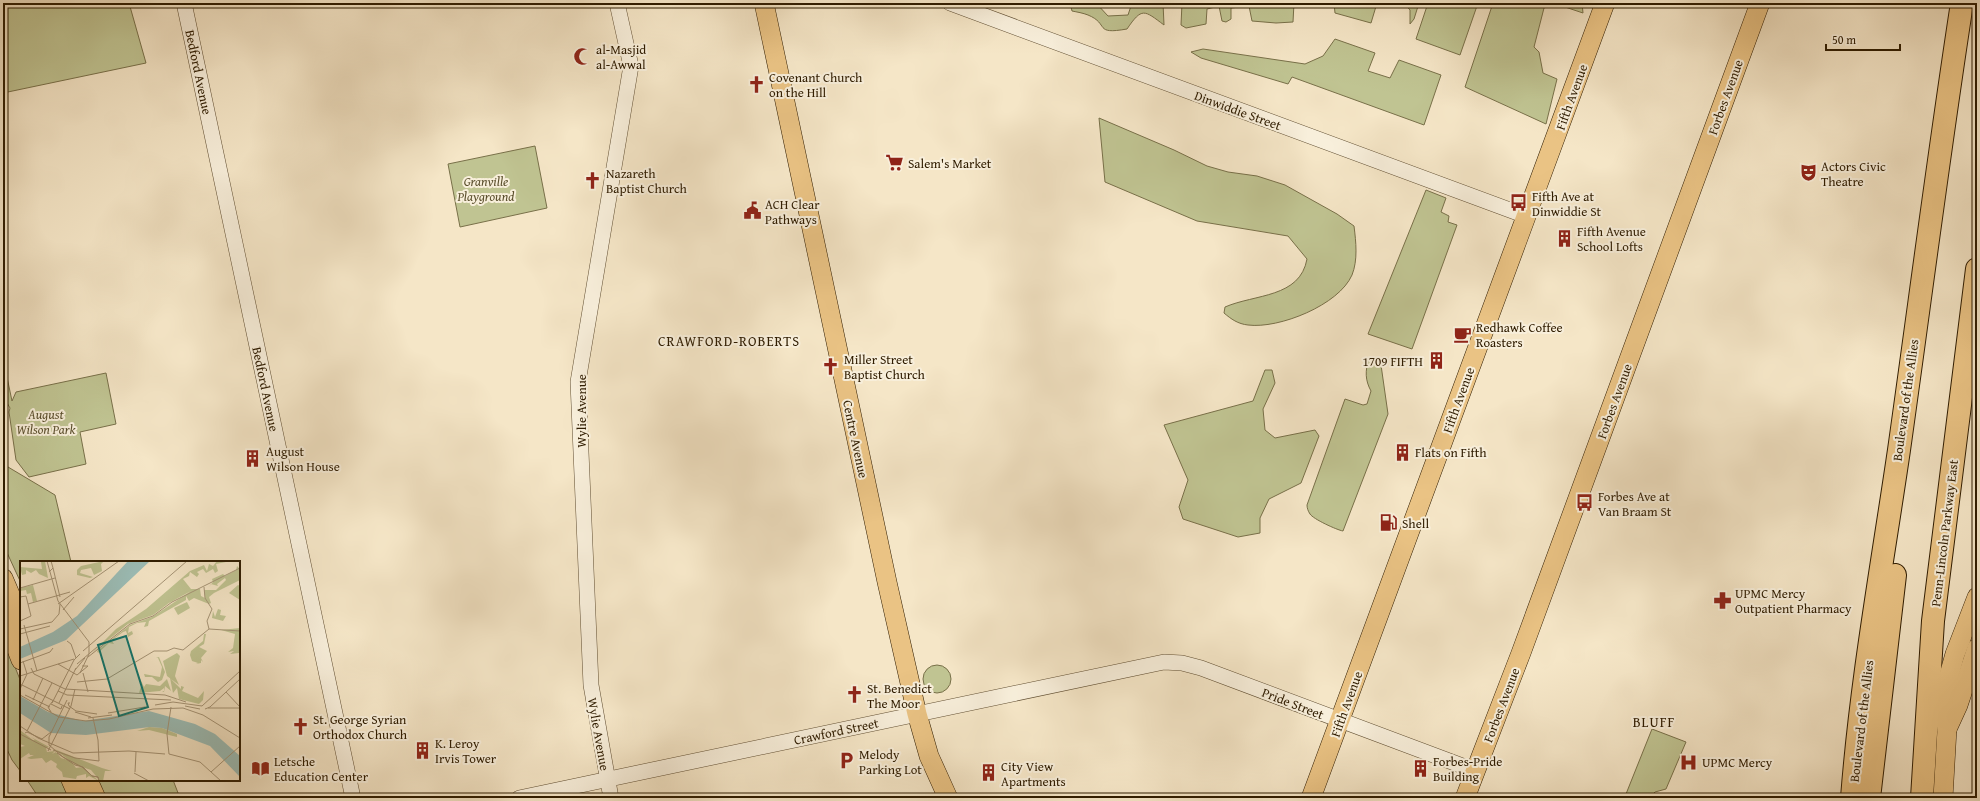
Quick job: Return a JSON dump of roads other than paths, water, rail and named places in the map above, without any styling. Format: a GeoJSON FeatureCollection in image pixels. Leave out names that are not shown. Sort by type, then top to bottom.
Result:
{"type":"FeatureCollection","features":[{"type":"Feature","properties":{"kind":"highway","name":"Boulevard of the Allies"},"geometry":{"type":"LineString","coordinates":[[1852,798],[1868,655],[1899,447],[1934,185],[1962,3]]}},
{"type":"Feature","properties":{"kind":"highway","name":"Boulevard of the Allies"},"geometry":{"type":"LineString","coordinates":[[1869,798],[1907,473],[1974,3]]}},
{"type":"Feature","properties":{"kind":"highway","name":"Penn-Lincoln Parkway East"},"geometry":{"type":"LineString","coordinates":[[1922,798],[1934,613],[1977,269]]}},
{"type":"Feature","properties":{"kind":"main road","name":"Centre Avenue"},"geometry":{"type":"LineString","coordinates":[[764,3],[885,573],[917,714],[929,756],[948,798]]}},
{"type":"Feature","properties":{"kind":"main road","name":"Fifth Avenue"},"geometry":{"type":"LineString","coordinates":[[1311,798],[1605,3]]}},
{"type":"Feature","properties":{"kind":"main road","name":"Forbes Avenue"},"geometry":{"type":"LineString","coordinates":[[1465,798],[1526,639],[1760,3]]}},
{"type":"Feature","properties":{"kind":"main road"},"geometry":{"type":"LineString","coordinates":[[3,578],[20,618]]}},
{"type":"Feature","properties":{"kind":"main road"},"geometry":{"type":"LineString","coordinates":[[1943,798],[1947,729],[1943,702],[1946,684],[1955,654],[1977,597]]}},
{"type":"Feature","properties":{"kind":"main road"},"geometry":{"type":"LineString","coordinates":[[3,614],[20,657]]}},
{"type":"Feature","properties":{"kind":"main road"},"geometry":{"type":"LineString","coordinates":[[1947,729],[1958,705],[1963,684],[1977,648]]}},
{"type":"Feature","properties":{"kind":"main road","name":"Centre Avenue"},"geometry":{"type":"LineString","coordinates":[[929,756],[934,798]]}},
{"type":"Feature","properties":{"kind":"main road"},"geometry":{"type":"LineString","coordinates":[[71,781],[79,798]]}},
{"type":"Feature","properties":{"kind":"main road"},"geometry":{"type":"LineString","coordinates":[[88,781],[96,798]]}},
{"type":"Feature","properties":{"kind":"street","name":"Bedford Avenue"},"geometry":{"type":"LineString","coordinates":[[184,3],[353,798]]}},
{"type":"Feature","properties":{"kind":"street","name":"Wylie Avenue"},"geometry":{"type":"LineString","coordinates":[[611,798],[591,685],[578,382],[631,66],[617,3]]}},
{"type":"Feature","properties":{"kind":"street","name":"Dinwiddie Street"},"geometry":{"type":"LineString","coordinates":[[950,3],[1526,216]]}},
{"type":"Feature","properties":{"kind":"street","name":"Crawford Street"},"geometry":{"type":"LineString","coordinates":[[519,798],[1164,662],[1182,663],[1201,668]]}},
{"type":"Feature","properties":{"kind":"street","name":"Pride Street"},"geometry":{"type":"LineString","coordinates":[[1201,668],[1476,771]]}},
{"type":"Feature","properties":{"kind":"place","name":"al-Masjid al-Awwal"},"geometry":{"type":"Point","coordinates":[583,56]}},
{"type":"Feature","properties":{"kind":"place","name":"Covenant Church on the Hill"},"geometry":{"type":"Point","coordinates":[756,84]}},
{"type":"Feature","properties":{"kind":"place","name":"Salem's Market"},"geometry":{"type":"Point","coordinates":[895,163]}},
{"type":"Feature","properties":{"kind":"place","name":"Actors Civic Theatre"},"geometry":{"type":"Point","coordinates":[1808,173]}},
{"type":"Feature","properties":{"kind":"place","name":"Nazareth Baptist Church"},"geometry":{"type":"Point","coordinates":[593,180]}},
{"type":"Feature","properties":{"kind":"place","name":"Fifth Ave at Dinwiddie St"},"geometry":{"type":"Point","coordinates":[1519,203]}},
{"type":"Feature","properties":{"kind":"place","name":"ACH Clear Pathways"},"geometry":{"type":"Point","coordinates":[752,211]}},
{"type":"Feature","properties":{"kind":"place","name":"Fifth Avenue School Lofts"},"geometry":{"type":"Point","coordinates":[1564,238]}},
{"type":"Feature","properties":{"kind":"place","name":"Redhawk Coffee Roasters"},"geometry":{"type":"Point","coordinates":[1463,334]}},
{"type":"Feature","properties":{"kind":"place","name":"1709 FIFTH"},"geometry":{"type":"Point","coordinates":[1436,361]}},
{"type":"Feature","properties":{"kind":"place","name":"Miller Street Baptist Church"},"geometry":{"type":"Point","coordinates":[831,366]}},
{"type":"Feature","properties":{"kind":"place","name":"Flats on Fifth"},"geometry":{"type":"Point","coordinates":[1402,452]}},
{"type":"Feature","properties":{"kind":"place","name":"August Wilson House"},"geometry":{"type":"Point","coordinates":[253,458]}},
{"type":"Feature","properties":{"kind":"place","name":"Forbes Ave at Van Braam St"},"geometry":{"type":"Point","coordinates":[1585,503]}},
{"type":"Feature","properties":{"kind":"place","name":"Shell"},"geometry":{"type":"Point","coordinates":[1389,523]}},
{"type":"Feature","properties":{"kind":"place","name":"UPMC Mercy Outpatient Pharmacy"},"geometry":{"type":"Point","coordinates":[1722,600]}},
{"type":"Feature","properties":{"kind":"place","name":"St. Benedict The Moor"},"geometry":{"type":"Point","coordinates":[854,695]}},
{"type":"Feature","properties":{"kind":"place","name":"St. George Syrian Orthodox Church"},"geometry":{"type":"Point","coordinates":[300,726]}},
{"type":"Feature","properties":{"kind":"place","name":"K. Leroy Irvis Tower"},"geometry":{"type":"Point","coordinates":[422,750]}},
{"type":"Feature","properties":{"kind":"place","name":"Melody Parking Lot"},"geometry":{"type":"Point","coordinates":[846,761]}},
{"type":"Feature","properties":{"kind":"place","name":"UPMC Mercy"},"geometry":{"type":"Point","coordinates":[1689,762]}},
{"type":"Feature","properties":{"kind":"place","name":"Letsche Education Center"},"geometry":{"type":"Point","coordinates":[261,768]}},
{"type":"Feature","properties":{"kind":"place","name":"Forbes-Pride Building"},"geometry":{"type":"Point","coordinates":[1420,768]}},
{"type":"Feature","properties":{"kind":"place","name":"City View Apartments"},"geometry":{"type":"Point","coordinates":[988,773]}},
{"type":"Feature","properties":{"kind":"district","name":"CRAWFORD-ROBERTS"},"geometry":{"type":"Point","coordinates":[729,341]}},
{"type":"Feature","properties":{"kind":"district","name":"BLUFF"},"geometry":{"type":"Point","coordinates":[1654,722]}},
{"type":"Feature","properties":{"kind":"park label","name":"Granville Playground"},"geometry":{"type":"Point","coordinates":[486,188]}},
{"type":"Feature","properties":{"kind":"park label","name":"August Wilson Park"},"geometry":{"type":"Point","coordinates":[46,422]}}]}
